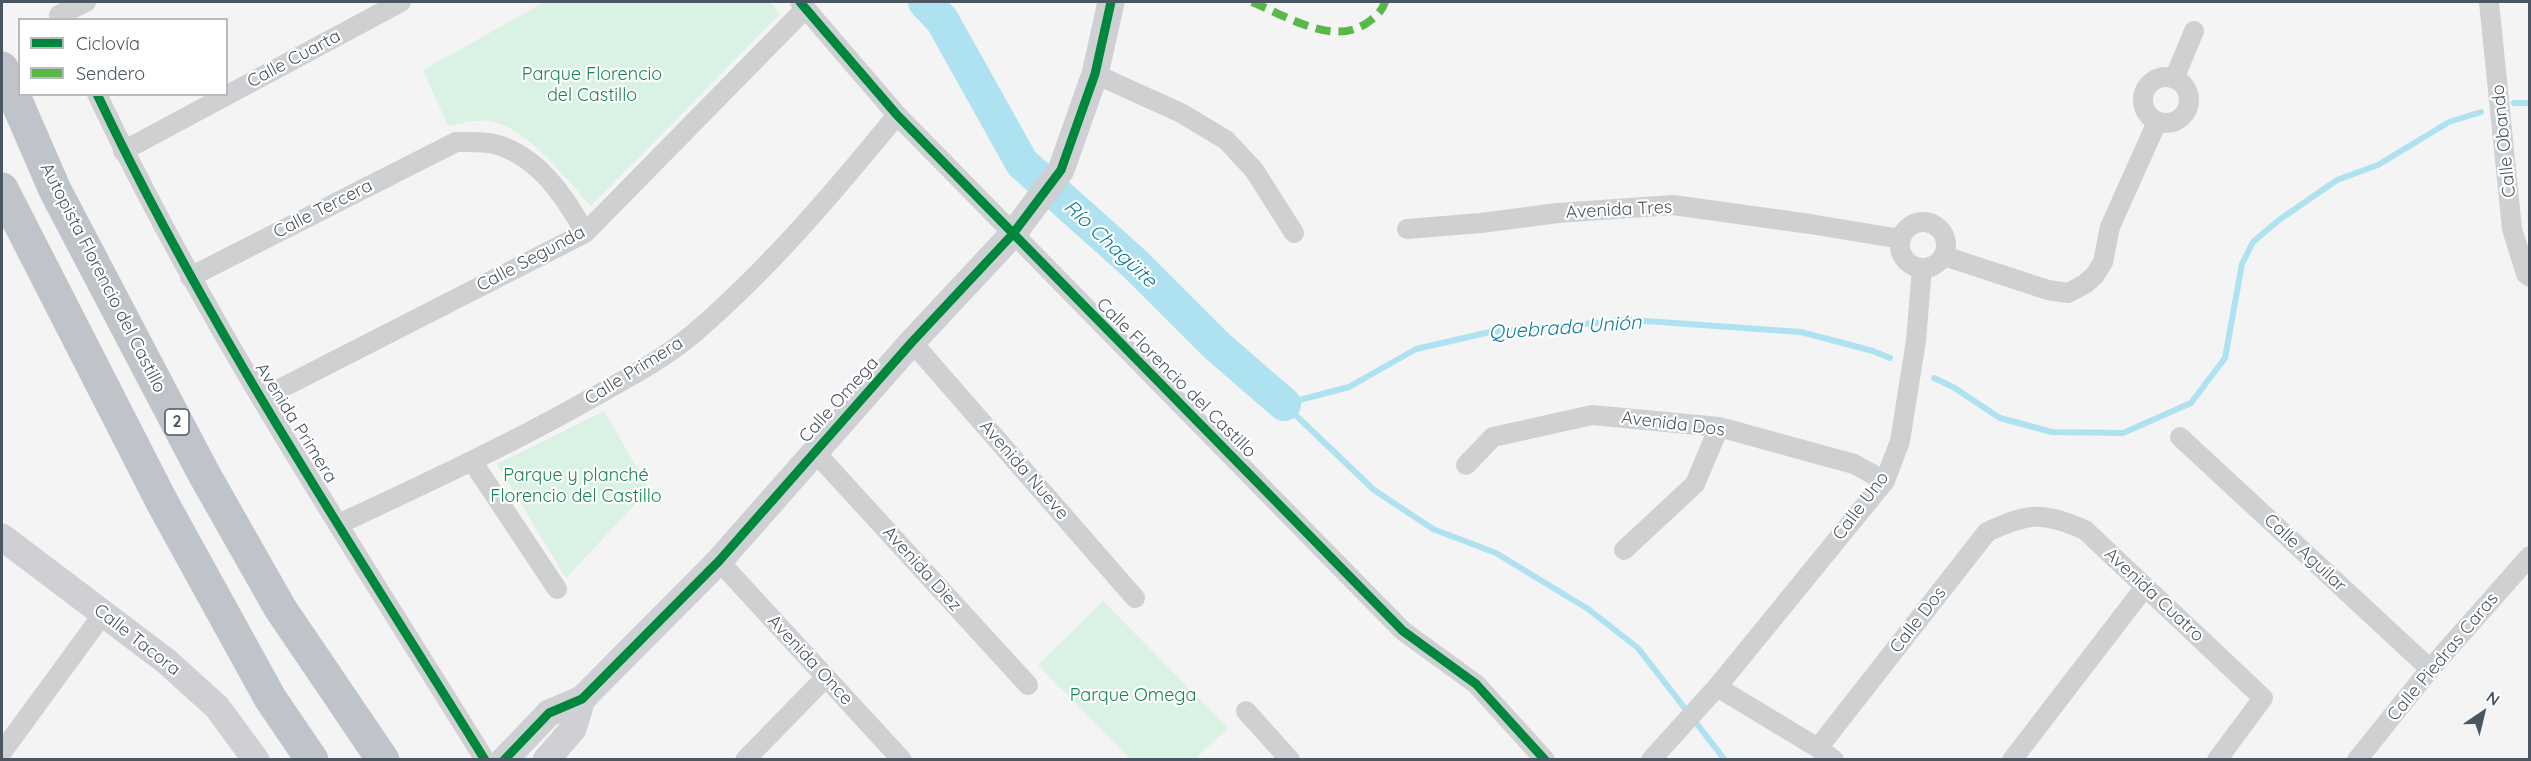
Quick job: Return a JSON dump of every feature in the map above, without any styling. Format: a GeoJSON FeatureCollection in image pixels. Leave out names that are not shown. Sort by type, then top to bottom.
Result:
{"type":"FeatureCollection","features":[{"type":"Feature","properties":{"kind":"highway","name":"Autopista Florencio del Castillo"},"geometry":{"type":"LineString","coordinates":[[2,68],[55,190],[204,474],[280,608],[383,759]]}},
{"type":"Feature","properties":{"kind":"highway"},"geometry":{"type":"LineString","coordinates":[[2,189],[168,513],[270,698],[312,759]]}},
{"type":"Feature","properties":{"kind":"street"},"geometry":{"type":"LineString","coordinates":[[58,12],[86,2]]}},
{"type":"Feature","properties":{"kind":"street","name":"Calle Cuarta"},"geometry":{"type":"LineString","coordinates":[[228,95],[401,2]]}},
{"type":"Feature","properties":{"kind":"street","name":"Calle Omega"},"geometry":{"type":"LineString","coordinates":[[504,759],[549,713],[582,699],[719,561],[912,342],[1012,235],[1061,170],[1095,74],[1110,2]]}},
{"type":"Feature","properties":{"kind":"street","name":"Calle Obando"},"geometry":{"type":"LineString","coordinates":[[2489,2],[2512,229],[2526,274],[2529,277]]}},
{"type":"Feature","properties":{"kind":"street","name":"Calle Florencio del Castillo"},"geometry":{"type":"LineString","coordinates":[[803,5],[897,115],[1012,235],[1403,631],[1476,684],[1545,759]]}},
{"type":"Feature","properties":{"kind":"street","name":"Calle Segunda"},"geometry":{"type":"LineString","coordinates":[[262,398],[585,233],[803,5]]}},
{"type":"Feature","properties":{"kind":"street"},"geometry":{"type":"LineString","coordinates":[[2174,79],[2194,31]]}},
{"type":"Feature","properties":{"kind":"street"},"geometry":{"type":"LineString","coordinates":[[1095,74],[1181,113],[1226,140],[1254,170],[1294,233]]}},
{"type":"Feature","properties":{"kind":"street"},"geometry":{"type":"LineString","coordinates":[[2161,77],[2174,79],[2184,86],[2188,94],[2187,111],[2173,122],[2157,122],[2145,110],[2143,94],[2153,81],[2161,77]]}},
{"type":"Feature","properties":{"kind":"street","name":"Avenida Primera"},"geometry":{"type":"LineString","coordinates":[[98,96],[123,151],[228,345],[485,759]]}},
{"type":"Feature","properties":{"kind":"street","name":"Calle Cuarta"},"geometry":{"type":"LineString","coordinates":[[123,151],[226,96]]}},
{"type":"Feature","properties":{"kind":"street","name":"Calle Primera"},"geometry":{"type":"LineString","coordinates":[[339,524],[531,433],[644,369],[693,334],[744,286],[834,192],[897,115]]}},
{"type":"Feature","properties":{"kind":"street"},"geometry":{"type":"LineString","coordinates":[[1944,256],[2048,290],[2068,292],[2095,275],[2103,262],[2110,227],[2157,122]]}},
{"type":"Feature","properties":{"kind":"street","name":"Calle Tercera"},"geometry":{"type":"LineString","coordinates":[[190,277],[456,142],[493,144],[519,155],[543,173],[571,208],[585,233]]}},
{"type":"Feature","properties":{"kind":"street","name":"Avenida Tres"},"geometry":{"type":"LineString","coordinates":[[1407,229],[1481,223],[1558,213],[1672,205],[1901,239]]}},
{"type":"Feature","properties":{"kind":"street"},"geometry":{"type":"LineString","coordinates":[[1927,222],[1936,225],[1946,239],[1944,256],[1938,262],[1922,268],[1914,266],[1903,255],[1901,239],[1911,225],[1927,222]]}},
{"type":"Feature","properties":{"kind":"street","name":"Calle Uno"},"geometry":{"type":"LineString","coordinates":[[1651,759],[1717,687],[1885,481],[1900,441],[1916,341],[1922,268]]}},
{"type":"Feature","properties":{"kind":"street","name":"Avenida Nueve"},"geometry":{"type":"LineString","coordinates":[[912,342],[1136,598]]}},
{"type":"Feature","properties":{"kind":"street","name":"Avenida Dos"},"geometry":{"type":"LineString","coordinates":[[1466,465],[1493,437],[1592,415],[1719,427],[1854,464],[1885,481]]}},
{"type":"Feature","properties":{"kind":"street"},"geometry":{"type":"LineString","coordinates":[[1624,550],[1695,484],[1719,427]]}},
{"type":"Feature","properties":{"kind":"street","name":"Calle Aguilar"},"geometry":{"type":"LineString","coordinates":[[2180,437],[2430,669]]}},
{"type":"Feature","properties":{"kind":"street","name":"Avenida Diez"},"geometry":{"type":"LineString","coordinates":[[815,452],[1028,685]]}},
{"type":"Feature","properties":{"kind":"street"},"geometry":{"type":"LineString","coordinates":[[472,461],[557,589]]}},
{"type":"Feature","properties":{"kind":"street","name":"Avenida Cuatro"},"geometry":{"type":"LineString","coordinates":[[2034,518],[2053,517],[2085,530],[2263,698],[2217,759]]}},
{"type":"Feature","properties":{"kind":"street","name":"Calle Dos"},"geometry":{"type":"LineString","coordinates":[[1818,748],[1987,532],[2017,518],[2034,518]]}},
{"type":"Feature","properties":{"kind":"street","name":"Calle Tacora"},"geometry":{"type":"LineString","coordinates":[[2,537],[166,661],[217,707],[256,759]]}},
{"type":"Feature","properties":{"kind":"street","name":"Calle Piedras Caras"},"geometry":{"type":"LineString","coordinates":[[2362,758],[2430,669],[2529,556]]}},
{"type":"Feature","properties":{"kind":"street","name":"Avenida Once"},"geometry":{"type":"LineString","coordinates":[[719,561],[902,759]]}},
{"type":"Feature","properties":{"kind":"street"},"geometry":{"type":"LineString","coordinates":[[2012,759],[2145,587]]}},
{"type":"Feature","properties":{"kind":"street"},"geometry":{"type":"LineString","coordinates":[[2,752],[104,614]]}},
{"type":"Feature","properties":{"kind":"street"},"geometry":{"type":"LineString","coordinates":[[746,759],[825,678]]}},
{"type":"Feature","properties":{"kind":"street"},"geometry":{"type":"LineString","coordinates":[[1717,687],[1834,759]]}},
{"type":"Feature","properties":{"kind":"street","name":"Calle Omega"},"geometry":{"type":"LineString","coordinates":[[546,759],[573,729],[582,699]]}},
{"type":"Feature","properties":{"kind":"street"},"geometry":{"type":"LineString","coordinates":[[1246,711],[1290,759]]}},
{"type":"Feature","properties":{"kind":"green space","name":"Parque Florencio del Castillo"},"geometry":{"type":"Polygon","coordinates":[[[545,2],[770,2],[780,14],[591,206],[536,147],[511,129],[492,121],[473,121],[448,126],[423,70],[545,2]]]}},
{"type":"Feature","properties":{"kind":"green space","name":"Parque y planché Florencio del Castillo"},"geometry":{"type":"Polygon","coordinates":[[[604,411],[649,489],[566,578],[497,464],[604,411]]]}},
{"type":"Feature","properties":{"kind":"green space","name":"Parque Omega"},"geometry":{"type":"Polygon","coordinates":[[[1103,601],[1228,728],[1195,759],[1131,759],[1038,665],[1103,601]]]}},
{"type":"Feature","properties":{"kind":"waterway","name":"Río Chagüite"},"geometry":{"type":"LineString","coordinates":[[925,2],[942,20],[1022,163],[1135,264],[1217,346],[1284,404]]}},
{"type":"Feature","properties":{"kind":"waterway","name":"Quebrada Unión"},"geometry":{"type":"LineString","coordinates":[[2514,103],[2530,103]]}},
{"type":"Feature","properties":{"kind":"waterway","name":"Quebrada Unión"},"geometry":{"type":"LineString","coordinates":[[1934,378],[1953,387],[2000,418],[2052,432],[2123,433],[2191,403],[2225,358],[2242,264],[2253,242],[2279,220],[2337,180],[2378,165],[2449,122],[2481,112]]}},
{"type":"Feature","properties":{"kind":"waterway","name":"Quebrada Unión"},"geometry":{"type":"LineString","coordinates":[[1284,404],[1349,387],[1416,349],[1490,332],[1631,320],[1801,332],[1873,351],[1890,358]]}},
{"type":"Feature","properties":{"kind":"waterway"},"geometry":{"type":"LineString","coordinates":[[1284,404],[1374,490],[1433,529],[1496,553],[1588,609],[1638,648],[1725,760]]}},
{"type":"Feature","properties":{"kind":"marked path"},"geometry":{"type":"LineString","coordinates":[[1252,2],[1296,21],[1327,31],[1357,28],[1380,12],[1385,2]]}},
{"type":"Feature","properties":{"kind":"cycle path"},"geometry":{"type":"LineString","coordinates":[[800,2],[897,115],[1403,631],[1476,684],[1545,760]]}},
{"type":"Feature","properties":{"kind":"cycle path"},"geometry":{"type":"LineString","coordinates":[[504,760],[549,713],[582,699],[719,561],[912,342],[1012,235],[1061,170],[1095,74],[1111,2]]}},
{"type":"Feature","properties":{"kind":"cycle path"},"geometry":{"type":"LineString","coordinates":[[98,96],[185,266],[233,350],[332,515],[485,760]]}}]}
